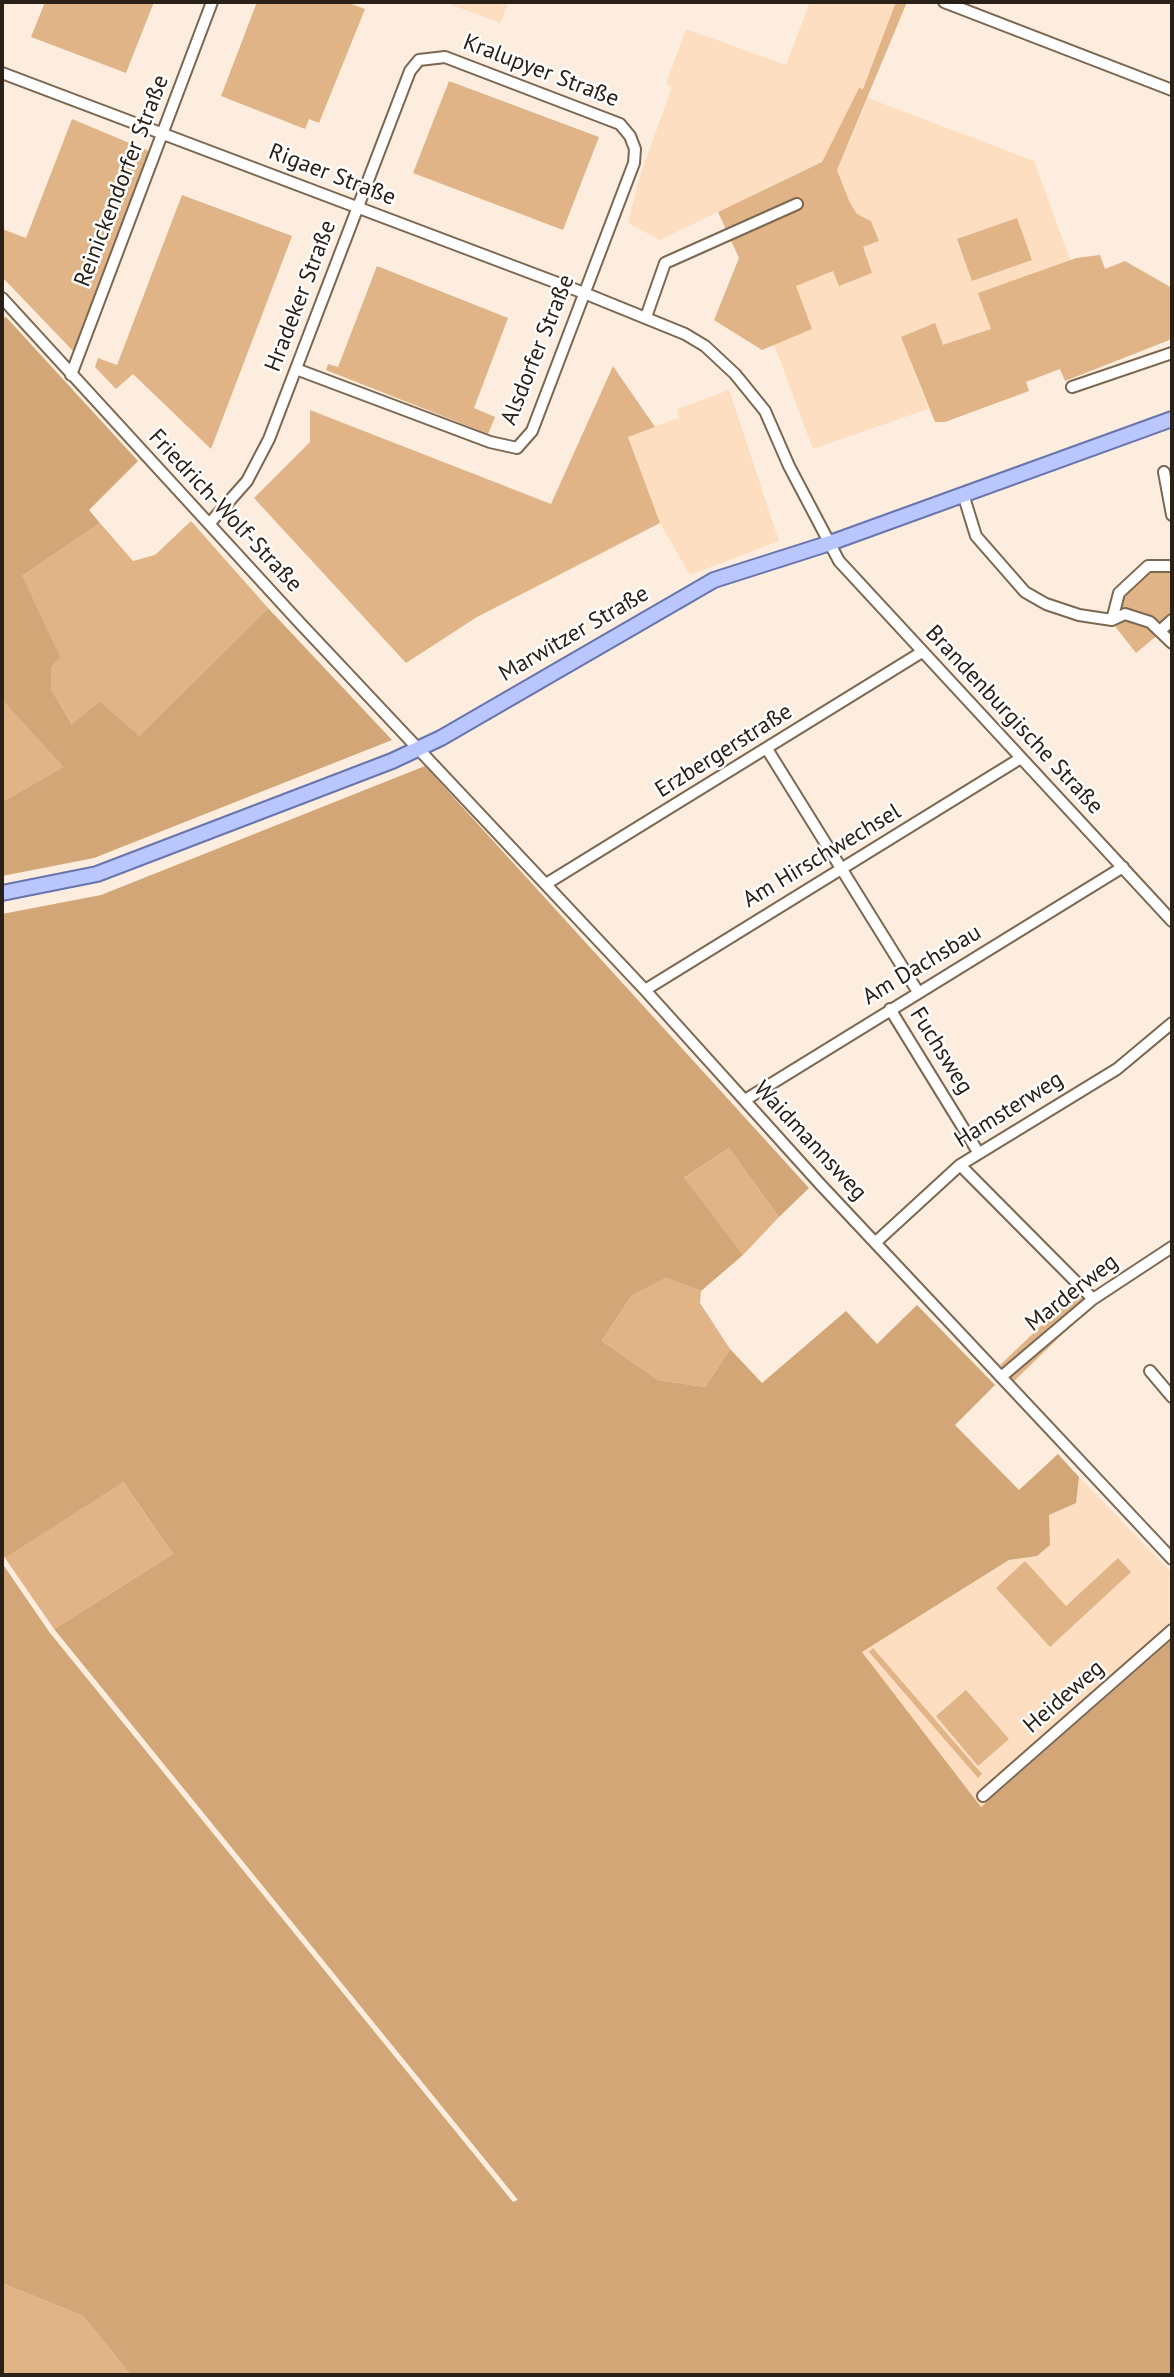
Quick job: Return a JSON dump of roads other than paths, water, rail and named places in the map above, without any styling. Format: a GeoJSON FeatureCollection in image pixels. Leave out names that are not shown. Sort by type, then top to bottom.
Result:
{"type":"FeatureCollection","features":[{"type":"Feature","properties":{"kind":"main road","name":"Marwitzer Straße"},"geometry":{"type":"LineString","coordinates":[[2,893],[108,870],[420,750],[714,580],[830,543],[1172,419]]}},
{"type":"Feature","properties":{"kind":"street","name":"Reinickendorfer Straße"},"geometry":{"type":"LineString","coordinates":[[71,375],[212,2]]}},
{"type":"Feature","properties":{"kind":"street"},"geometry":{"type":"LineString","coordinates":[[944,2],[1172,90]]}},
{"type":"Feature","properties":{"kind":"street","name":"Kralupyer Straße"},"geometry":{"type":"LineString","coordinates":[[410,71],[419,60],[433,56],[445,57],[620,124],[630,136],[635,149],[634,163]]}},
{"type":"Feature","properties":{"kind":"street","name":"Hradeker Straße"},"geometry":{"type":"LineString","coordinates":[[209,524],[247,481],[269,439],[410,71]]}},
{"type":"Feature","properties":{"kind":"street","name":"Rigaer Straße"},"geometry":{"type":"LineString","coordinates":[[2,73],[646,317],[705,346],[755,396],[830,543]]}},
{"type":"Feature","properties":{"kind":"street","name":"Alsdorfer Straße"},"geometry":{"type":"LineString","coordinates":[[296,369],[490,442],[517,448],[532,430],[634,163]]}},
{"type":"Feature","properties":{"kind":"street"},"geometry":{"type":"LineString","coordinates":[[646,317],[665,263],[797,204]]}},
{"type":"Feature","properties":{"kind":"street","name":"Friedrich-Wolf-Straße"},"geometry":{"type":"LineString","coordinates":[[2,298],[420,750]]}},
{"type":"Feature","properties":{"kind":"street"},"geometry":{"type":"LineString","coordinates":[[1072,387],[1172,354]]}},
{"type":"Feature","properties":{"kind":"street"},"geometry":{"type":"LineString","coordinates":[[1164,472],[1172,515]]}},
{"type":"Feature","properties":{"kind":"street"},"geometry":{"type":"LineString","coordinates":[[964,494],[976,536],[1025,592],[1061,609],[1112,620],[1125,614],[1150,622],[1172,643]]}},
{"type":"Feature","properties":{"kind":"street","name":"Brandenburgische Straße"},"geometry":{"type":"LineString","coordinates":[[830,543],[839,561],[855,580],[1172,921]]}},
{"type":"Feature","properties":{"kind":"street"},"geometry":{"type":"LineString","coordinates":[[1112,620],[1119,593],[1148,566],[1172,566]]}},
{"type":"Feature","properties":{"kind":"street"},"geometry":{"type":"LineString","coordinates":[[1161,630],[1172,620]]}},
{"type":"Feature","properties":{"kind":"street","name":"Erzbergerstraße"},"geometry":{"type":"LineString","coordinates":[[546,884],[922,652]]}},
{"type":"Feature","properties":{"kind":"street","name":"Fuchsweg"},"geometry":{"type":"LineString","coordinates":[[767,749],[918,992]]}},
{"type":"Feature","properties":{"kind":"street","name":"Waidmannsweg"},"geometry":{"type":"LineString","coordinates":[[420,750],[1172,1559]]}},
{"type":"Feature","properties":{"kind":"street","name":"Am Hirschwechsel"},"geometry":{"type":"LineString","coordinates":[[645,989],[1021,758]]}},
{"type":"Feature","properties":{"kind":"street","name":"Am Dachsbau"},"geometry":{"type":"LineString","coordinates":[[745,1100],[1123,867]]}},
{"type":"Feature","properties":{"kind":"street","name":"Fuchsweg"},"geometry":{"type":"LineString","coordinates":[[890,1009],[978,1152]]}},
{"type":"Feature","properties":{"kind":"street","name":"Hamsterweg"},"geometry":{"type":"LineString","coordinates":[[876,1242],[960,1165],[1117,1069],[1172,1023]]}},
{"type":"Feature","properties":{"kind":"street"},"geometry":{"type":"LineString","coordinates":[[960,1165],[1093,1299]]}},
{"type":"Feature","properties":{"kind":"street","name":"Marderweg"},"geometry":{"type":"LineString","coordinates":[[1001,1377],[1093,1299],[1172,1247]]}},
{"type":"Feature","properties":{"kind":"street"},"geometry":{"type":"LineString","coordinates":[[1150,1371],[1172,1397]]}},
{"type":"Feature","properties":{"kind":"street","name":"Heideweg"},"geometry":{"type":"LineString","coordinates":[[983,1796],[1172,1630]]}}]}
